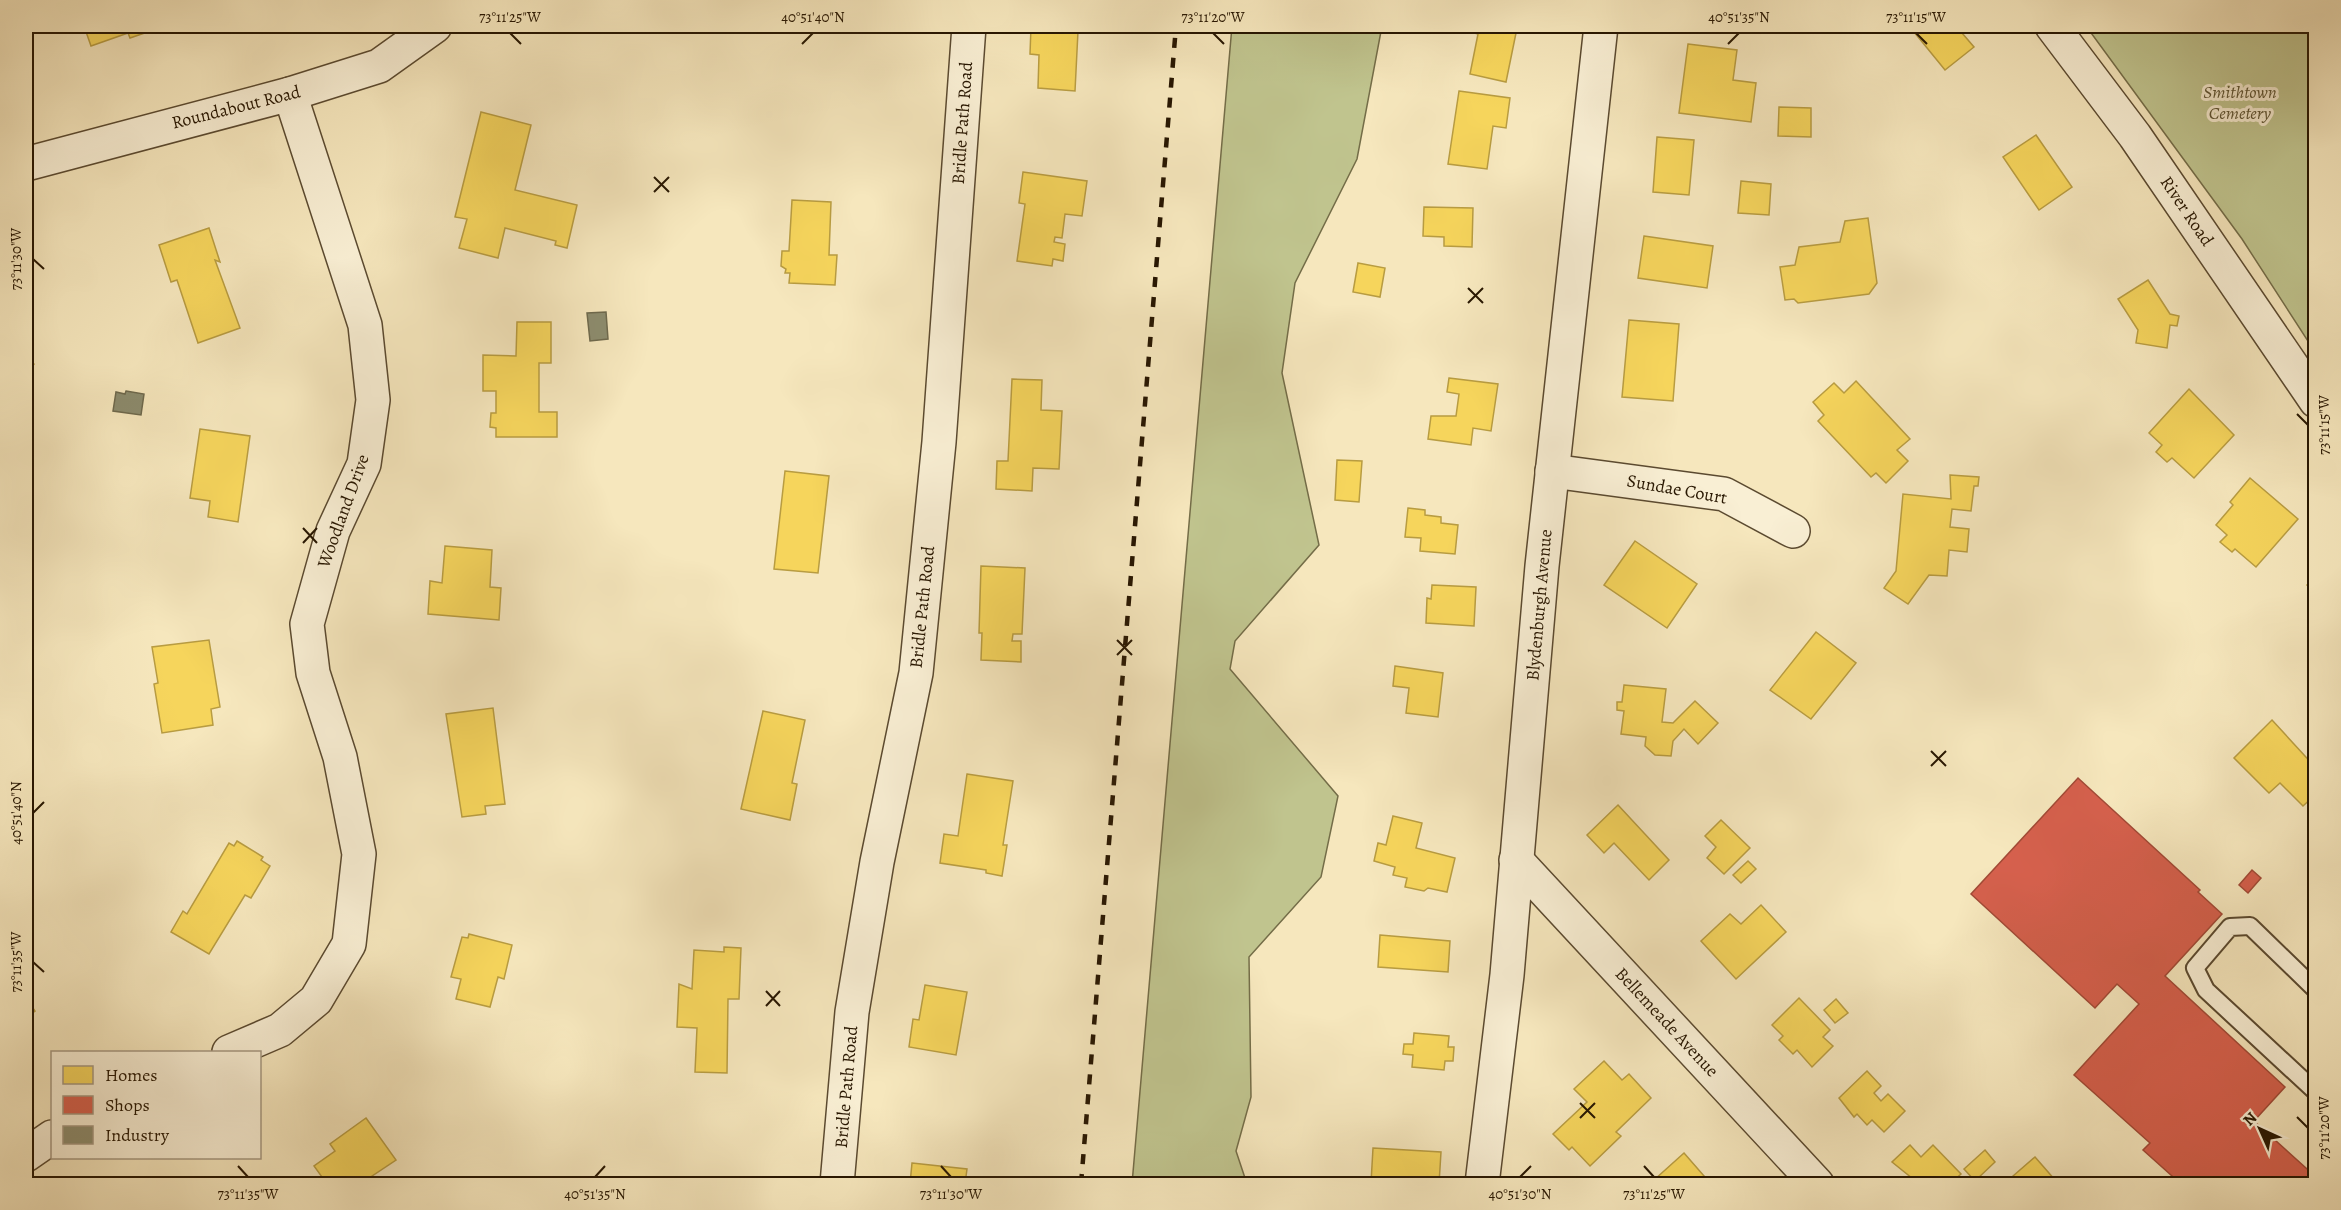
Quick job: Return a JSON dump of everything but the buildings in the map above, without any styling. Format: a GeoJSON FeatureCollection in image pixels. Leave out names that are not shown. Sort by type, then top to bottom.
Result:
{"type":"FeatureCollection","features":[{"type":"Feature","properties":{"kind":"street","name":"Roundabout Road"},"geometry":{"type":"LineString","coordinates":[[26,164],[290,94],[379,66],[435,26]]}},
{"type":"Feature","properties":{"kind":"street","name":"Bridle Path Road"},"geometry":{"type":"LineString","coordinates":[[837,1185],[852,1012],[877,862],[916,674],[939,442],[969,26]]}},
{"type":"Feature","properties":{"kind":"street","name":"Blydenburgh Avenue"},"geometry":{"type":"LineString","coordinates":[[1482,1185],[1507,975],[1552,471],[1601,26]]}},
{"type":"Feature","properties":{"kind":"street","name":"River Road"},"geometry":{"type":"LineString","coordinates":[[2052,26],[2135,136],[2316,401]]}},
{"type":"Feature","properties":{"kind":"street","name":"Woodland Drive"},"geometry":{"type":"LineString","coordinates":[[233,1051],[280,1030],[316,1000],[349,944],[359,854],[340,757],[313,673],[307,624],[333,531],[364,464],[374,400],[365,325],[290,94]]}},
{"type":"Feature","properties":{"kind":"street","name":"Sundae Court"},"geometry":{"type":"LineString","coordinates":[[1552,471],[1724,494],[1793,531]]}},
{"type":"Feature","properties":{"kind":"street","name":"Bellemeade Avenue"},"geometry":{"type":"LineString","coordinates":[[1516,860],[1817,1185]]}},
{"type":"Feature","properties":{"kind":"street"},"geometry":{"type":"LineString","coordinates":[[26,1155],[51,1138]]}},
{"type":"Feature","properties":{"kind":"lane"},"geometry":{"type":"LineString","coordinates":[[2316,990],[2250,926],[2230,927],[2195,968],[2206,990],[2316,1092]]}},
{"type":"Feature","properties":{"kind":"green space"},"geometry":{"type":"Polygon","coordinates":[[[1232,26],[1382,26],[1357,159],[1295,283],[1282,373],[1319,545],[1235,641],[1230,669],[1338,796],[1321,877],[1249,957],[1251,1097],[1236,1151],[1247,1184],[1132,1184],[1232,26]]]}},
{"type":"Feature","properties":{"kind":"green space","name":"Smithtown Cemetery"},"geometry":{"type":"Polygon","coordinates":[[[2086,26],[2315,26],[2315,352],[2242,239],[2086,26]]]}},
{"type":"Feature","properties":{"kind":"railway"},"geometry":{"type":"LineString","coordinates":[[1081,1184],[1176,26]]}}]}
